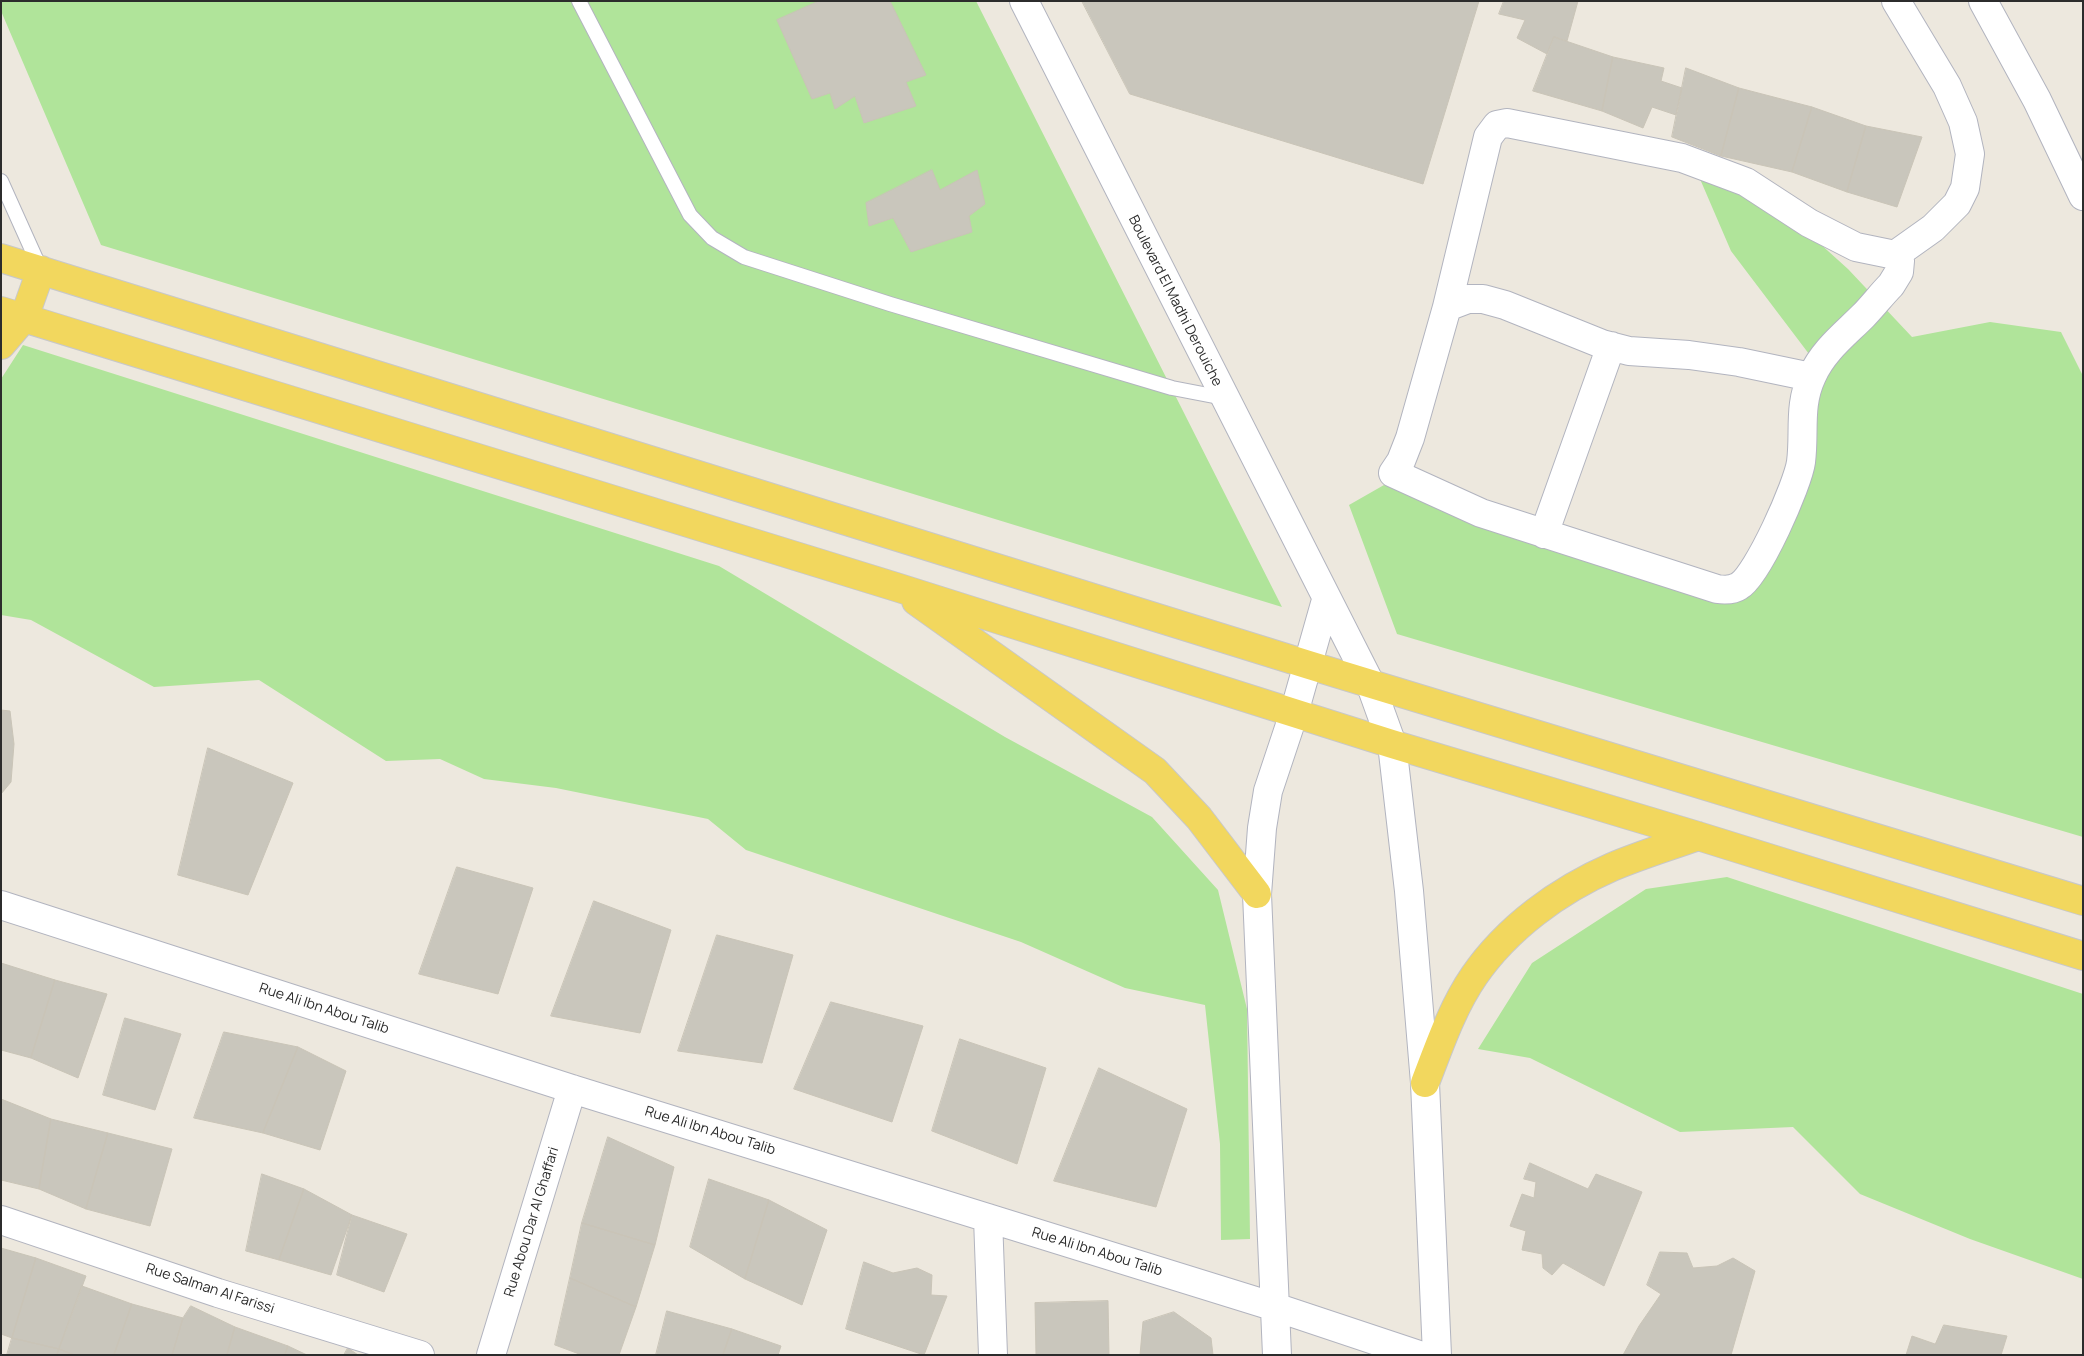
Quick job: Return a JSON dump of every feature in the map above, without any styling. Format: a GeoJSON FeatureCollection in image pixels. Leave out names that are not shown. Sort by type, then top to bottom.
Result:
{"type":"FeatureCollection","features":[{"type":"Feature","properties":{"kind":"main road"},"geometry":{"type":"LineString","coordinates":[[1,258],[1309,665],[2083,901]]}},
{"type":"Feature","properties":{"kind":"main road"},"geometry":{"type":"LineString","coordinates":[[1,345],[12,314],[41,270]]}},
{"type":"Feature","properties":{"kind":"main road"},"geometry":{"type":"LineString","coordinates":[[12,314],[896,587],[1392,744],[1698,836],[2083,956]]}},
{"type":"Feature","properties":{"kind":"main road"},"geometry":{"type":"LineString","coordinates":[[896,587],[1155,772],[1199,818],[1256,894]]}},
{"type":"Feature","properties":{"kind":"main road"},"geometry":{"type":"LineString","coordinates":[[1425,1083],[1450,1019],[1464,993],[1474,976],[1511,931],[1560,896],[1611,867],[1698,836]]}},
{"type":"Feature","properties":{"kind":"street","name":"Boulevard El Madhi Derouiche"},"geometry":{"type":"LineString","coordinates":[[1024,1],[1326,600],[1370,683],[1392,744],[1409,891],[1425,1083],[1437,1355]]}},
{"type":"Feature","properties":{"kind":"street"},"geometry":{"type":"LineString","coordinates":[[1894,255],[1933,228],[1957,204],[1965,188],[1970,154],[1963,122],[1948,86],[1896,1]]}},
{"type":"Feature","properties":{"kind":"street"},"geometry":{"type":"LineString","coordinates":[[1983,1],[2038,100],[2083,196]]}},
{"type":"Feature","properties":{"kind":"street"},"geometry":{"type":"LineString","coordinates":[[1507,123],[1682,158],[1746,182],[1808,223],[1856,247],[1894,255],[1900,261],[1899,272],[1890,285],[1820,359],[1804,398],[1801,418],[1801,462],[1794,485],[1752,572],[1740,586],[1724,590],[1481,513],[1393,473],[1401,461],[1410,438],[1447,307],[1488,137],[1496,125],[1507,123]]}},
{"type":"Feature","properties":{"kind":"street"},"geometry":{"type":"LineString","coordinates":[[1447,307],[1468,299],[1483,298],[1629,351],[1689,355],[1739,362],[1811,378]]}},
{"type":"Feature","properties":{"kind":"street"},"geometry":{"type":"LineString","coordinates":[[1544,534],[1611,346]]}},
{"type":"Feature","properties":{"kind":"street"},"geometry":{"type":"LineString","coordinates":[[1277,1355],[1256,894],[1262,828],[1268,791],[1309,665],[1326,600]]}},
{"type":"Feature","properties":{"kind":"street","name":"Rue Ali Ibn Abou Talib"},"geometry":{"type":"LineString","coordinates":[[1,906],[572,1089],[1275,1307],[1419,1355]]}},
{"type":"Feature","properties":{"kind":"street","name":"Rue Abou Dar Al Ghaffari"},"geometry":{"type":"LineString","coordinates":[[491,1355],[572,1089]]}},
{"type":"Feature","properties":{"kind":"street"},"geometry":{"type":"LineString","coordinates":[[988,1218],[993,1355]]}},
{"type":"Feature","properties":{"kind":"street","name":"Rue Salman Al Farissi"},"geometry":{"type":"LineString","coordinates":[[1,1220],[218,1292],[420,1355]]}},
{"type":"Feature","properties":{"kind":"lane"},"geometry":{"type":"LineString","coordinates":[[579,1],[690,215],[712,238],[744,257],[890,304],[1172,388],[1224,398]]}},
{"type":"Feature","properties":{"kind":"lane"},"geometry":{"type":"LineString","coordinates":[[1,181],[41,270]]}},
{"type":"Feature","properties":{"kind":"green space"},"geometry":{"type":"Polygon","coordinates":[[[1,1],[976,1],[1282,607],[101,245],[1,11],[1,1]]]}},
{"type":"Feature","properties":{"kind":"green space"},"geometry":{"type":"Polygon","coordinates":[[[1700,179],[1767,196],[1848,269],[1912,337],[1990,322],[2061,332],[2083,376],[2083,837],[1397,634],[1349,505],[1384,485],[1697,586],[1754,579],[1803,429],[1822,378],[1809,354],[1731,251],[1700,179]]]}},
{"type":"Feature","properties":{"kind":"green space"},"geometry":{"type":"Polygon","coordinates":[[[23,345],[719,566],[1005,737],[1152,817],[1218,890],[1247,1009],[1250,1239],[1221,1240],[1220,1144],[1205,1005],[1125,988],[1021,942],[746,850],[708,819],[556,788],[484,779],[440,759],[386,761],[259,680],[154,687],[31,620],[1,615],[1,379],[23,345]]]}},
{"type":"Feature","properties":{"kind":"green space"},"geometry":{"type":"Polygon","coordinates":[[[1727,877],[2083,994],[2083,1279],[1970,1239],[1860,1194],[1793,1127],[1680,1132],[1530,1058],[1478,1049],[1532,963],[1646,889],[1727,877]]]}},
{"type":"Feature","properties":{"kind":"building"},"geometry":{"type":"Polygon","coordinates":[[[819,1],[890,1],[926,75],[906,82],[916,106],[864,123],[855,96],[835,109],[830,93],[812,99],[777,20],[819,1]]]}},
{"type":"Feature","properties":{"kind":"building"},"geometry":{"type":"Polygon","coordinates":[[[1082,1],[1479,1],[1423,184],[1130,94],[1082,1]]]}},
{"type":"Feature","properties":{"kind":"building"},"geometry":{"type":"Polygon","coordinates":[[[1504,1],[1578,1],[1567,41],[1554,37],[1547,54],[1517,38],[1525,20],[1499,14],[1504,1]]]}},
{"type":"Feature","properties":{"kind":"building"},"geometry":{"type":"Polygon","coordinates":[[[1554,37],[1613,57],[1602,111],[1533,91],[1554,37]]]}},
{"type":"Feature","properties":{"kind":"building"},"geometry":{"type":"Polygon","coordinates":[[[1613,57],[1664,68],[1661,81],[1682,88],[1676,115],[1652,107],[1643,128],[1602,111],[1613,57]]]}},
{"type":"Feature","properties":{"kind":"building"},"geometry":{"type":"Polygon","coordinates":[[[1686,68],[1739,88],[1721,156],[1672,137],[1686,68]]]}},
{"type":"Feature","properties":{"kind":"building"},"geometry":{"type":"Polygon","coordinates":[[[1739,88],[1812,107],[1792,172],[1721,156],[1739,88]]]}},
{"type":"Feature","properties":{"kind":"building"},"geometry":{"type":"Polygon","coordinates":[[[1812,107],[1866,126],[1847,192],[1792,172],[1812,107]]]}},
{"type":"Feature","properties":{"kind":"building"},"geometry":{"type":"Polygon","coordinates":[[[1866,126],[1922,137],[1897,207],[1847,192],[1866,126]]]}},
{"type":"Feature","properties":{"kind":"building"},"geometry":{"type":"Polygon","coordinates":[[[932,170],[940,190],[977,170],[985,204],[969,216],[972,232],[911,252],[893,218],[869,226],[866,203],[932,170]]]}},
{"type":"Feature","properties":{"kind":"building"},"geometry":{"type":"Polygon","coordinates":[[[1,710],[10,711],[14,744],[11,782],[1,794],[1,710]]]}},
{"type":"Feature","properties":{"kind":"building"},"geometry":{"type":"Polygon","coordinates":[[[208,748],[293,783],[248,895],[178,875],[208,748]]]}},
{"type":"Feature","properties":{"kind":"building"},"geometry":{"type":"Polygon","coordinates":[[[457,867],[533,888],[498,994],[419,974],[457,867]]]}},
{"type":"Feature","properties":{"kind":"building"},"geometry":{"type":"Polygon","coordinates":[[[594,901],[671,930],[640,1033],[551,1016],[594,901]]]}},
{"type":"Feature","properties":{"kind":"building"},"geometry":{"type":"Polygon","coordinates":[[[717,935],[793,955],[762,1063],[678,1051],[717,935]]]}},
{"type":"Feature","properties":{"kind":"building"},"geometry":{"type":"Polygon","coordinates":[[[1,963],[55,980],[31,1058],[1,1050],[1,963]]]}},
{"type":"Feature","properties":{"kind":"building"},"geometry":{"type":"Polygon","coordinates":[[[55,980],[107,994],[78,1078],[31,1058],[55,980]]]}},
{"type":"Feature","properties":{"kind":"building"},"geometry":{"type":"Polygon","coordinates":[[[831,1002],[923,1026],[892,1122],[794,1089],[831,1002]]]}},
{"type":"Feature","properties":{"kind":"building"},"geometry":{"type":"Polygon","coordinates":[[[125,1018],[181,1034],[155,1110],[103,1095],[125,1018]]]}},
{"type":"Feature","properties":{"kind":"building"},"geometry":{"type":"Polygon","coordinates":[[[224,1032],[298,1047],[263,1133],[194,1118],[224,1032]]]}},
{"type":"Feature","properties":{"kind":"building"},"geometry":{"type":"Polygon","coordinates":[[[960,1039],[1046,1068],[1017,1164],[932,1131],[960,1039]]]}},
{"type":"Feature","properties":{"kind":"building"},"geometry":{"type":"Polygon","coordinates":[[[298,1047],[346,1071],[320,1150],[263,1133],[298,1047]]]}},
{"type":"Feature","properties":{"kind":"building"},"geometry":{"type":"Polygon","coordinates":[[[1099,1068],[1187,1109],[1156,1207],[1054,1181],[1099,1068]]]}},
{"type":"Feature","properties":{"kind":"building"},"geometry":{"type":"Polygon","coordinates":[[[1,1099],[51,1119],[39,1189],[1,1180],[1,1099]]]}},
{"type":"Feature","properties":{"kind":"building"},"geometry":{"type":"Polygon","coordinates":[[[51,1119],[108,1133],[86,1209],[39,1189],[51,1119]]]}},
{"type":"Feature","properties":{"kind":"building"},"geometry":{"type":"Polygon","coordinates":[[[108,1133],[172,1149],[150,1226],[86,1209],[108,1133]]]}},
{"type":"Feature","properties":{"kind":"building"},"geometry":{"type":"Polygon","coordinates":[[[608,1137],[674,1167],[655,1245],[582,1223],[608,1137]]]}},
{"type":"Feature","properties":{"kind":"building"},"geometry":{"type":"Polygon","coordinates":[[[1530,1163],[1588,1189],[1596,1174],[1642,1192],[1604,1286],[1563,1263],[1552,1275],[1543,1268],[1542,1254],[1522,1250],[1526,1231],[1510,1226],[1522,1194],[1534,1198],[1536,1182],[1524,1179],[1530,1163]]]}},
{"type":"Feature","properties":{"kind":"building"},"geometry":{"type":"Polygon","coordinates":[[[262,1174],[304,1189],[279,1260],[246,1251],[262,1174]]]}},
{"type":"Feature","properties":{"kind":"building"},"geometry":{"type":"Polygon","coordinates":[[[709,1179],[769,1200],[745,1279],[690,1247],[709,1179]]]}},
{"type":"Feature","properties":{"kind":"building"},"geometry":{"type":"Polygon","coordinates":[[[304,1189],[352,1215],[331,1275],[279,1260],[304,1189]]]}},
{"type":"Feature","properties":{"kind":"building"},"geometry":{"type":"Polygon","coordinates":[[[769,1200],[827,1230],[802,1305],[745,1279],[769,1200]]]}},
{"type":"Feature","properties":{"kind":"building"},"geometry":{"type":"Polygon","coordinates":[[[352,1215],[407,1234],[384,1292],[337,1275],[352,1215]]]}},
{"type":"Feature","properties":{"kind":"building"},"geometry":{"type":"Polygon","coordinates":[[[582,1223],[655,1245],[636,1307],[570,1278],[582,1223]]]}},
{"type":"Feature","properties":{"kind":"building"},"geometry":{"type":"Polygon","coordinates":[[[1,1248],[36,1258],[12,1338],[1,1334],[1,1248]]]}},
{"type":"Feature","properties":{"kind":"building"},"geometry":{"type":"Polygon","coordinates":[[[1660,1252],[1687,1253],[1693,1268],[1717,1266],[1733,1258],[1755,1271],[1731,1355],[1623,1355],[1639,1326],[1661,1294],[1647,1285],[1660,1252]]]}},
{"type":"Feature","properties":{"kind":"building"},"geometry":{"type":"Polygon","coordinates":[[[36,1258],[86,1276],[59,1349],[12,1338],[36,1258]]]}},
{"type":"Feature","properties":{"kind":"building"},"geometry":{"type":"Polygon","coordinates":[[[864,1262],[893,1273],[917,1268],[932,1275],[931,1295],[947,1296],[924,1355],[846,1329],[864,1262]]]}},
{"type":"Feature","properties":{"kind":"building"},"geometry":{"type":"Polygon","coordinates":[[[570,1278],[636,1307],[619,1355],[582,1355],[555,1345],[570,1278]]]}},
{"type":"Feature","properties":{"kind":"building"},"geometry":{"type":"Polygon","coordinates":[[[82,1286],[132,1304],[114,1355],[74,1355],[59,1349],[82,1286]]]}},
{"type":"Feature","properties":{"kind":"building"},"geometry":{"type":"Polygon","coordinates":[[[1108,1301],[1109,1355],[1036,1355],[1035,1303],[1108,1301]]]}},
{"type":"Feature","properties":{"kind":"building"},"geometry":{"type":"Polygon","coordinates":[[[132,1304],[183,1318],[172,1355],[114,1355],[132,1304]]]}},
{"type":"Feature","properties":{"kind":"building"},"geometry":{"type":"Polygon","coordinates":[[[191,1306],[235,1327],[227,1355],[172,1355],[183,1318],[191,1306]]]}},
{"type":"Feature","properties":{"kind":"building"},"geometry":{"type":"Polygon","coordinates":[[[667,1311],[732,1329],[723,1355],[656,1355],[667,1311]]]}},
{"type":"Feature","properties":{"kind":"building"},"geometry":{"type":"Polygon","coordinates":[[[1174,1312],[1211,1338],[1213,1355],[1140,1355],[1143,1322],[1174,1312]]]}},
{"type":"Feature","properties":{"kind":"building"},"geometry":{"type":"Polygon","coordinates":[[[1944,1325],[2007,1336],[2001,1355],[1906,1355],[1912,1336],[1935,1344],[1944,1325]]]}},
{"type":"Feature","properties":{"kind":"building"},"geometry":{"type":"Polygon","coordinates":[[[235,1327],[288,1346],[285,1355],[227,1355],[235,1327]]]}},
{"type":"Feature","properties":{"kind":"building"},"geometry":{"type":"Polygon","coordinates":[[[732,1329],[781,1346],[778,1355],[723,1355],[732,1329]]]}},
{"type":"Feature","properties":{"kind":"building"},"geometry":{"type":"Polygon","coordinates":[[[12,1338],[59,1349],[57,1355],[7,1355],[12,1338]]]}},
{"type":"Feature","properties":{"kind":"building"},"geometry":{"type":"Polygon","coordinates":[[[288,1346],[307,1355],[285,1355],[288,1346]]]}},
{"type":"Feature","properties":{"kind":"building"},"geometry":{"type":"Polygon","coordinates":[[[348,1348],[358,1355],[344,1355],[348,1348]]]}},
{"type":"Feature","properties":{"kind":"building"},"geometry":{"type":"Polygon","coordinates":[[[59,1349],[74,1355],[57,1355],[59,1349]]]}}]}
